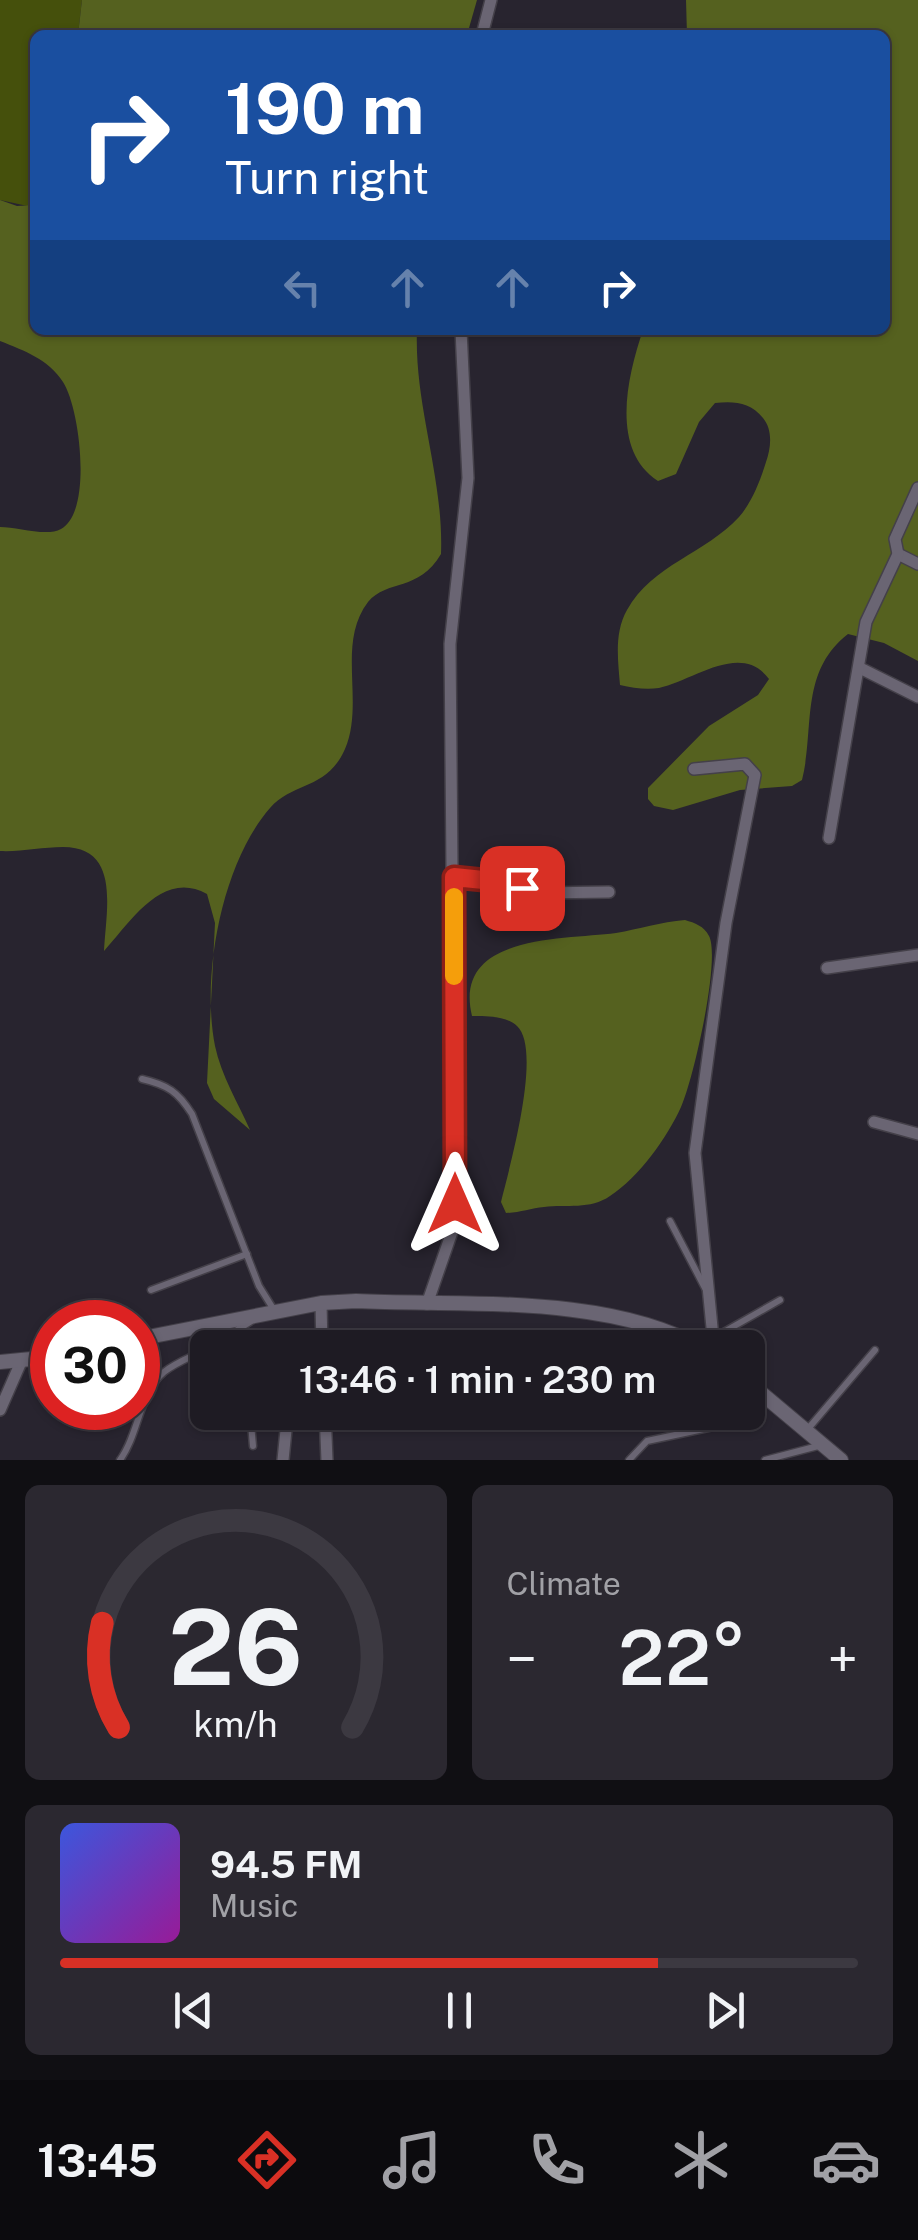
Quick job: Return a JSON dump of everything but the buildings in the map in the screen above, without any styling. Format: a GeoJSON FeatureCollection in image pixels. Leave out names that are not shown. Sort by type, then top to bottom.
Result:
{"type":"FeatureCollection","features":[{"type":"Feature","properties":{"kind":"street"},"geometry":{"type":"LineString","coordinates":[[483,30],[491,0]]}},
{"type":"Feature","properties":{"kind":"street"},"geometry":{"type":"LineString","coordinates":[[427,1304],[453,1228],[455,1204],[450,644],[468,478],[461,335]]}},
{"type":"Feature","properties":{"kind":"street"},"geometry":{"type":"LineString","coordinates":[[828,838],[866,622],[898,554],[895,539],[918,488]]}},
{"type":"Feature","properties":{"kind":"street"},"geometry":{"type":"LineString","coordinates":[[898,554],[918,564]]}},
{"type":"Feature","properties":{"kind":"street"},"geometry":{"type":"LineString","coordinates":[[860,668],[918,697]]}},
{"type":"Feature","properties":{"kind":"street"},"geometry":{"type":"LineString","coordinates":[[694,769],[745,764],[754,775],[726,923],[695,1153],[711,1298],[710,1330]]}},
{"type":"Feature","properties":{"kind":"street"},"geometry":{"type":"LineString","coordinates":[[454,877],[503,882],[540,893],[609,892]]}},
{"type":"Feature","properties":{"kind":"street"},"geometry":{"type":"LineString","coordinates":[[826,968],[918,955]]}},
{"type":"Feature","properties":{"kind":"street"},"geometry":{"type":"LineString","coordinates":[[874,1122],[918,1134]]}},
{"type":"Feature","properties":{"kind":"street"},"geometry":{"type":"LineString","coordinates":[[321,1303],[322,1330]]}},
{"type":"Feature","properties":{"kind":"street"},"geometry":{"type":"LineString","coordinates":[[160,1335],[321,1303],[562,1309],[617,1316],[662,1330]]}},
{"type":"Feature","properties":{"kind":"street"},"geometry":{"type":"LineString","coordinates":[[0,1362],[30,1361]]}},
{"type":"Feature","properties":{"kind":"street"},"geometry":{"type":"LineString","coordinates":[[0,1410],[22,1362]]}},
{"type":"Feature","properties":{"kind":"street"},"geometry":{"type":"LineString","coordinates":[[765,1396],[841,1460]]}},
{"type":"Feature","properties":{"kind":"street"},"geometry":{"type":"LineString","coordinates":[[283,1460],[286,1430]]}},
{"type":"Feature","properties":{"kind":"street"},"geometry":{"type":"LineString","coordinates":[[325,1430],[327,1460]]}},
{"type":"Feature","properties":{"kind":"lane"},"geometry":{"type":"LineString","coordinates":[[142,1079],[165,1084],[179,1094],[192,1114],[269,1312],[235,1330]]}},
{"type":"Feature","properties":{"kind":"lane"},"geometry":{"type":"LineString","coordinates":[[670,1221],[711,1298]]}},
{"type":"Feature","properties":{"kind":"lane"},"geometry":{"type":"LineString","coordinates":[[151,1290],[246,1254]]}},
{"type":"Feature","properties":{"kind":"lane"},"geometry":{"type":"LineString","coordinates":[[732,1330],[780,1300]]}},
{"type":"Feature","properties":{"kind":"lane"},"geometry":{"type":"LineString","coordinates":[[806,1430],[875,1350]]}},
{"type":"Feature","properties":{"kind":"lane"},"geometry":{"type":"LineString","coordinates":[[120,1460],[134,1435],[151,1387],[164,1372],[190,1358]]}},
{"type":"Feature","properties":{"kind":"lane"},"geometry":{"type":"LineString","coordinates":[[252,1430],[254,1446]]}},
{"type":"Feature","properties":{"kind":"lane"},"geometry":{"type":"LineString","coordinates":[[628,1460],[647,1441],[699,1430]]}},
{"type":"Feature","properties":{"kind":"lane"},"geometry":{"type":"LineString","coordinates":[[765,1460],[824,1445]]}},
{"type":"Feature","properties":{"kind":"green space"},"geometry":{"type":"Polygon","coordinates":[[[0,0],[82,0],[79,30],[30,30],[30,207],[0,200],[0,0]]]}},
{"type":"Feature","properties":{"kind":"green space"},"geometry":{"type":"Polygon","coordinates":[[[82,0],[477,0],[468,30],[79,30],[82,0]]]}},
{"type":"Feature","properties":{"kind":"green space"},"geometry":{"type":"Polygon","coordinates":[[[686,0],[918,0],[918,661],[884,643],[848,634],[832,649],[815,683],[802,780],[792,786],[740,790],[673,810],[654,806],[648,799],[648,788],[709,726],[758,695],[769,679],[758,668],[731,663],[659,688],[620,685],[620,628],[627,610],[650,582],[739,517],[758,484],[770,439],[766,423],[753,409],[735,403],[715,403],[699,422],[676,474],[658,481],[643,468],[628,432],[628,390],[642,335],[890,335],[890,30],[687,30],[686,0]]]}},
{"type":"Feature","properties":{"kind":"green space"},"geometry":{"type":"Polygon","coordinates":[[[0,200],[30,205],[30,335],[417,335],[420,386],[438,498],[441,554],[423,574],[384,590],[368,602],[354,636],[353,712],[345,749],[320,779],[279,799],[253,831],[228,889],[213,959],[215,923],[207,894],[191,888],[162,893],[137,913],[104,951],[106,884],[94,857],[63,847],[0,851],[0,527],[40,532],[61,529],[71,519],[77,503],[80,459],[74,414],[63,382],[43,362],[0,341],[0,200]]]}},
{"type":"Feature","properties":{"kind":"green space"},"geometry":{"type":"Polygon","coordinates":[[[685,920],[702,927],[709,936],[711,969],[692,1073],[668,1131],[631,1178],[602,1200],[506,1213],[501,1202],[522,1111],[527,1059],[517,1026],[502,1018],[472,1016],[470,989],[479,969],[495,955],[517,946],[685,920]]]}},
{"type":"Feature","properties":{"kind":"green space"},"geometry":{"type":"Polygon","coordinates":[[[211,1000],[218,1057],[250,1130],[214,1099],[207,1083],[211,1000]]]}},
{"type":"Feature","properties":{"kind":"slow traffic"},"geometry":{"type":"LineString","coordinates":[[454,897],[454,976]]}},
{"type":"Feature","properties":{"kind":"route"},"geometry":{"type":"LineString","coordinates":[[455,1204],[454,877],[522,888]]}}]}
